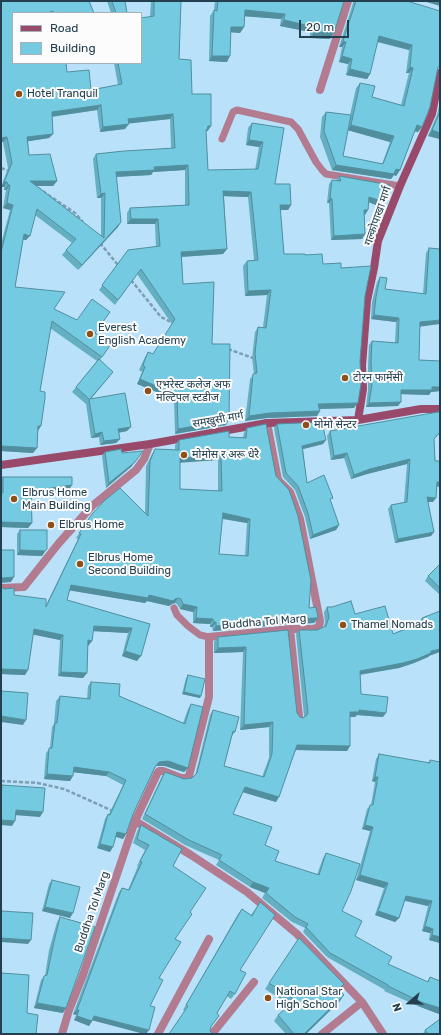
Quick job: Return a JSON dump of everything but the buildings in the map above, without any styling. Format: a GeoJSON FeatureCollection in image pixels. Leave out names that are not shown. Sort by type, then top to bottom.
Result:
{"type":"FeatureCollection","features":[{"type":"Feature","properties":{"kind":"main road","name":"गल्कोपाखा मार्ग"},"geometry":{"type":"LineString","coordinates":[[358,420],[363,389],[362,366],[367,301],[378,241],[400,186],[432,114],[440,73]]}},
{"type":"Feature","properties":{"kind":"main road","name":"समखुसी मार्ग"},"geometry":{"type":"LineString","coordinates":[[1,465],[150,444],[268,423],[358,420],[421,409],[440,409]]}},
{"type":"Feature","properties":{"kind":"street"},"geometry":{"type":"LineString","coordinates":[[320,90],[348,1]]}},
{"type":"Feature","properties":{"kind":"street","name":"Buddha Tol Marg"},"geometry":{"type":"LineString","coordinates":[[62,1034],[135,821],[157,774],[159,771],[163,771],[181,778],[186,778],[189,776],[209,697],[209,637],[313,629],[319,627],[320,621],[300,519],[290,492],[278,480],[268,423]]}},
{"type":"Feature","properties":{"kind":"street"},"geometry":{"type":"LineString","coordinates":[[1,588],[24,587],[59,543],[92,506],[136,470],[144,459],[150,444]]}},
{"type":"Feature","properties":{"kind":"street"},"geometry":{"type":"LineString","coordinates":[[290,630],[299,717]]}},
{"type":"Feature","properties":{"kind":"street"},"geometry":{"type":"LineString","coordinates":[[135,821],[191,855],[247,892],[297,934],[362,1002],[384,1034]]}},
{"type":"Feature","properties":{"kind":"street"},"geometry":{"type":"LineString","coordinates":[[158,1034],[209,939]]}},
{"type":"Feature","properties":{"kind":"street"},"geometry":{"type":"LineString","coordinates":[[212,1034],[254,982]]}},
{"type":"Feature","properties":{"kind":"street"},"geometry":{"type":"LineString","coordinates":[[322,1034],[362,1002]]}},
{"type":"Feature","properties":{"kind":"lane"},"geometry":{"type":"LineString","coordinates":[[222,139],[233,112],[237,110],[291,122],[298,129],[319,166],[326,174],[400,186]]}},
{"type":"Feature","properties":{"kind":"lane"},"geometry":{"type":"LineString","coordinates":[[174,608],[177,616],[188,626],[200,635],[209,637]]}},
{"type":"Feature","properties":{"kind":"path"},"geometry":{"type":"LineString","coordinates":[[1,168],[15,174]]}},
{"type":"Feature","properties":{"kind":"path"},"geometry":{"type":"LineString","coordinates":[[37,187],[75,213],[85,225]]}},
{"type":"Feature","properties":{"kind":"path"},"geometry":{"type":"LineString","coordinates":[[95,237],[121,268]]}},
{"type":"Feature","properties":{"kind":"path"},"geometry":{"type":"LineString","coordinates":[[126,274],[162,317],[175,324]]}},
{"type":"Feature","properties":{"kind":"path"},"geometry":{"type":"LineString","coordinates":[[224,347],[260,361]]}},
{"type":"Feature","properties":{"kind":"path"},"geometry":{"type":"LineString","coordinates":[[1,781],[38,783],[64,789],[114,811]]}},
{"type":"Feature","properties":{"kind":"place","name":"Hotel Tranquil"},"geometry":{"type":"Point","coordinates":[19,94]}},
{"type":"Feature","properties":{"kind":"place","name":"Everest English Academy"},"geometry":{"type":"Point","coordinates":[90,334]}},
{"type":"Feature","properties":{"kind":"place","name":"टोरन फार्मेसी"},"geometry":{"type":"Point","coordinates":[345,378]}},
{"type":"Feature","properties":{"kind":"place","name":"एभरेस्ट कलेज अफ मल्टिपल स्टडीज"},"geometry":{"type":"Point","coordinates":[148,391]}},
{"type":"Feature","properties":{"kind":"place","name":"मोमो सेन्टर"},"geometry":{"type":"Point","coordinates":[306,425]}},
{"type":"Feature","properties":{"kind":"place","name":"मोमोस र अरू धेरै"},"geometry":{"type":"Point","coordinates":[184,455]}},
{"type":"Feature","properties":{"kind":"place","name":"Elbrus Home Main Building"},"geometry":{"type":"Point","coordinates":[14,499]}},
{"type":"Feature","properties":{"kind":"place","name":"Elbrus Home"},"geometry":{"type":"Point","coordinates":[51,525]}},
{"type":"Feature","properties":{"kind":"place","name":"Elbrus Home Second Building"},"geometry":{"type":"Point","coordinates":[80,564]}},
{"type":"Feature","properties":{"kind":"place","name":"Thamel Nomads"},"geometry":{"type":"Point","coordinates":[343,625]}},
{"type":"Feature","properties":{"kind":"place","name":"National Star High School"},"geometry":{"type":"Point","coordinates":[268,998]}}]}
